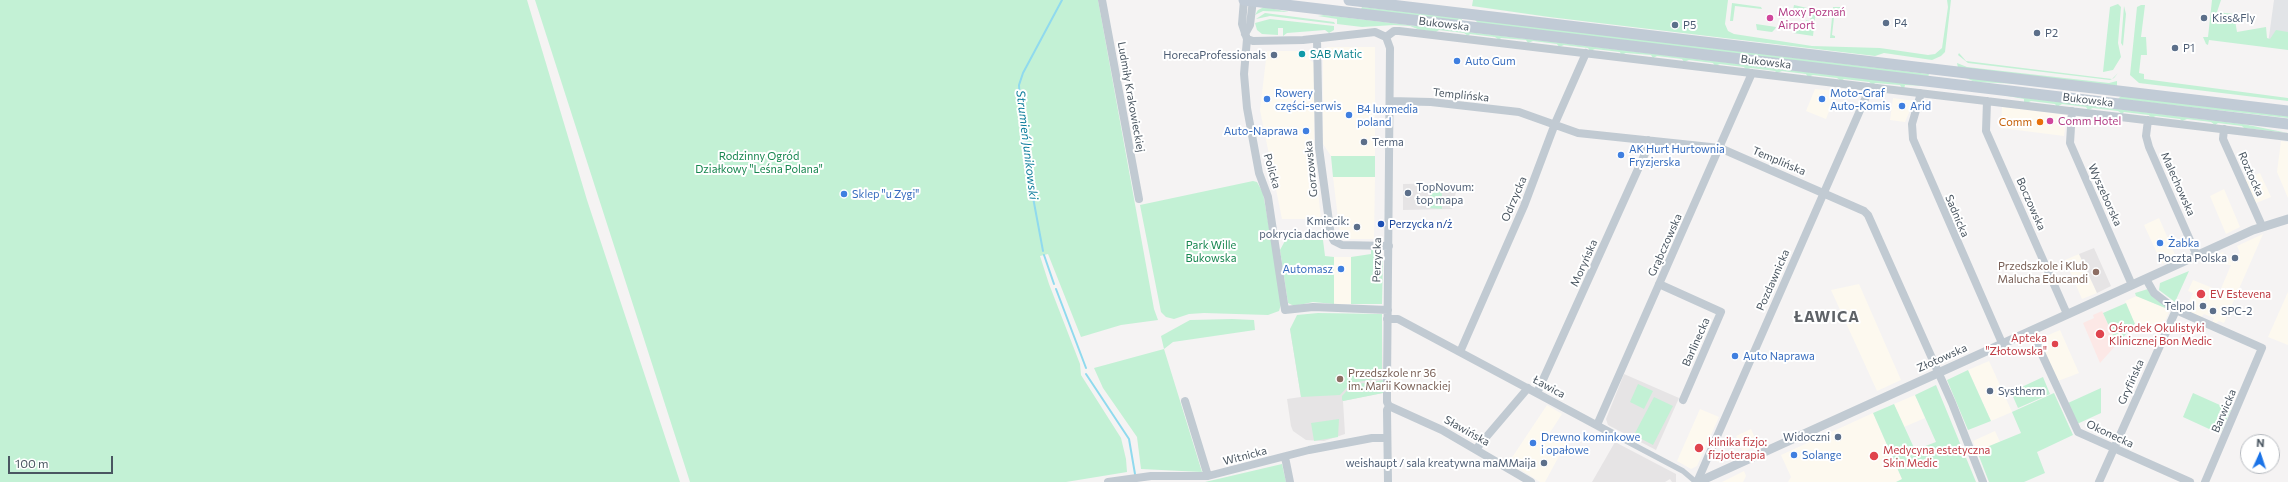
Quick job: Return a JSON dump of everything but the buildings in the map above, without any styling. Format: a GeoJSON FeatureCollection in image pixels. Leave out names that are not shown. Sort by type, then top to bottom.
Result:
{"type":"FeatureCollection","features":[{"type":"Feature","properties":{"kind":"main road","name":"Bukowska"},"geometry":{"type":"LineString","coordinates":[[1248,0],[2288,124]]}},
{"type":"Feature","properties":{"kind":"main road","name":"Bukowska"},"geometry":{"type":"LineString","coordinates":[[1349,0],[2288,111]]}},
{"type":"Feature","properties":{"kind":"street","name":"Ludmiły Krakowieckiej"},"geometry":{"type":"LineString","coordinates":[[1102,0],[1139,199]]}},
{"type":"Feature","properties":{"kind":"street","name":"Policka"},"geometry":{"type":"LineString","coordinates":[[1248,0],[1242,24],[1246,36],[1244,74],[1247,108],[1259,173],[1268,197],[1286,310],[1313,307],[1388,310]]}},
{"type":"Feature","properties":{"kind":"street","name":"Bukowska"},"geometry":{"type":"LineString","coordinates":[[1386,36],[1394,31],[1417,33],[2288,137]]}},
{"type":"Feature","properties":{"kind":"street"},"geometry":{"type":"LineString","coordinates":[[1246,36],[1269,41],[1317,39],[1375,32],[1386,36]]}},
{"type":"Feature","properties":{"kind":"street","name":"Perzycka"},"geometry":{"type":"LineString","coordinates":[[1386,36],[1390,48],[1387,402],[1389,406],[1387,410],[1388,482]]}},
{"type":"Feature","properties":{"kind":"street","name":"Gorzowska"},"geometry":{"type":"LineString","coordinates":[[1317,39],[1319,148],[1331,236],[1334,241],[1342,245],[1389,246]]}},
{"type":"Feature","properties":{"kind":"street","name":"Odrzycka"},"geometry":{"type":"LineString","coordinates":[[1460,352],[1524,206],[1555,126],[1586,53]]}},
{"type":"Feature","properties":{"kind":"street","name":"Grąbczowska"},"geometry":{"type":"LineString","coordinates":[[1597,425],[1752,73]]}},
{"type":"Feature","properties":{"kind":"street","name":"Pozdawnicka"},"geometry":{"type":"LineString","coordinates":[[1697,482],[1869,87]]}},
{"type":"Feature","properties":{"kind":"street","name":"Sadnicka"},"geometry":{"type":"LineString","coordinates":[[1921,93],[1912,124],[1912,139],[2002,344]]}},
{"type":"Feature","properties":{"kind":"street","name":"Templińska"},"geometry":{"type":"LineString","coordinates":[[1390,101],[1431,102],[1519,112],[1578,133],[1720,148],[1860,209],[1868,215],[1938,372],[1983,482]]}},
{"type":"Feature","properties":{"kind":"street","name":"Boczowska"},"geometry":{"type":"LineString","coordinates":[[1986,101],[1986,131],[2067,314]]}},
{"type":"Feature","properties":{"kind":"street","name":"Wyszeborska"},"geometry":{"type":"LineString","coordinates":[[2072,111],[2070,143],[2132,285]]}},
{"type":"Feature","properties":{"kind":"street","name":"Malechowska"},"geometry":{"type":"LineString","coordinates":[[2148,120],[2146,136],[2149,147],[2197,256]]}},
{"type":"Feature","properties":{"kind":"street","name":"Roztocka"},"geometry":{"type":"LineString","coordinates":[[2224,129],[2223,140],[2262,226]]}},
{"type":"Feature","properties":{"kind":"street","name":"Moryńska"},"geometry":{"type":"LineString","coordinates":[[1537,394],[1648,147],[1648,140]]}},
{"type":"Feature","properties":{"kind":"street","name":"Złotowska"},"geometry":{"type":"LineString","coordinates":[[1697,482],[2197,256],[2262,226],[2288,212]]}},
{"type":"Feature","properties":{"kind":"street","name":"Złotowska"},"geometry":{"type":"LineString","coordinates":[[2262,226],[2288,218]]}},
{"type":"Feature","properties":{"kind":"street"},"geometry":{"type":"LineString","coordinates":[[2146,279],[2154,293],[2176,310]]}},
{"type":"Feature","properties":{"kind":"street","name":"Barlinecka"},"geometry":{"type":"LineString","coordinates":[[1659,284],[1721,312],[1683,400]]}},
{"type":"Feature","properties":{"kind":"street","name":"Barwicka"},"geometry":{"type":"LineString","coordinates":[[2176,310],[2262,348],[2205,482]]}},
{"type":"Feature","properties":{"kind":"street","name":"Gryfińska"},"geometry":{"type":"LineString","coordinates":[[2099,482],[2176,310]]}},
{"type":"Feature","properties":{"kind":"street","name":"Ławica"},"geometry":{"type":"LineString","coordinates":[[1388,319],[1398,319],[1683,471],[1697,482]]}},
{"type":"Feature","properties":{"kind":"street","name":"Okonecka"},"geometry":{"type":"LineString","coordinates":[[2031,331],[2074,428],[2084,435],[2190,482]]}},
{"type":"Feature","properties":{"kind":"street"},"geometry":{"type":"LineString","coordinates":[[1476,449],[1528,388]]}},
{"type":"Feature","properties":{"kind":"street"},"geometry":{"type":"LineString","coordinates":[[1185,401],[1208,476]]}},
{"type":"Feature","properties":{"kind":"street","name":"Sławińska"},"geometry":{"type":"LineString","coordinates":[[1389,406],[1417,418],[1476,449],[1531,482]]}},
{"type":"Feature","properties":{"kind":"street","name":"Witnicka"},"geometry":{"type":"LineString","coordinates":[[1108,482],[1151,476],[1208,476],[1309,450],[1372,438],[1387,438]]}},
{"type":"Feature","properties":{"kind":"street"},"geometry":{"type":"LineString","coordinates":[[1285,457],[1290,482]]}},
{"type":"Feature","properties":{"kind":"shaded area"},"geometry":{"type":"Polygon","coordinates":[[[2274,0],[2288,0],[2288,47],[2268,44],[2274,0]]]}},
{"type":"Feature","properties":{"kind":"shaded area"},"geometry":{"type":"Polygon","coordinates":[[[1327,47],[1375,47],[1375,156],[1331,156],[1323,144],[1323,51],[1327,47]]]}},
{"type":"Feature","properties":{"kind":"shaded area"},"geometry":{"type":"Polygon","coordinates":[[[1267,51],[1310,51],[1310,60],[1315,64],[1314,156],[1321,219],[1282,219],[1260,110],[1267,51]]]}},
{"type":"Feature","properties":{"kind":"shaded area","name":"Moto-Graf Auto-Komis"},"geometry":{"type":"Polygon","coordinates":[[[1815,89],[1837,91],[1826,119],[1806,111],[1815,89]]]}},
{"type":"Feature","properties":{"kind":"shaded area","name":"Arid"},"geometry":{"type":"Polygon","coordinates":[[[1893,98],[1914,101],[1905,122],[1890,120],[1893,98]]]}},
{"type":"Feature","properties":{"kind":"shaded area"},"geometry":{"type":"Polygon","coordinates":[[[2002,107],[2067,115],[2064,136],[2001,128],[2002,107]]]}},
{"type":"Feature","properties":{"kind":"shaded area"},"geometry":{"type":"Polygon","coordinates":[[[2281,141],[2288,142],[2288,198],[2277,172],[2281,141]]]}},
{"type":"Feature","properties":{"kind":"shaded area"},"geometry":{"type":"Polygon","coordinates":[[[2260,173],[2271,197],[2256,203],[2245,179],[2260,173]]]}},
{"type":"Feature","properties":{"kind":"shaded area"},"geometry":{"type":"Polygon","coordinates":[[[1333,177],[1375,177],[1374,239],[1344,239],[1340,235],[1333,177]]]}},
{"type":"Feature","properties":{"kind":"shaded area"},"geometry":{"type":"Polygon","coordinates":[[[1458,183],[1452,209],[1403,210],[1403,184],[1458,183]]]}},
{"type":"Feature","properties":{"kind":"shaded area"},"geometry":{"type":"Polygon","coordinates":[[[2224,189],[2240,227],[2226,234],[2210,196],[2224,189]]]}},
{"type":"Feature","properties":{"kind":"shaded area"},"geometry":{"type":"Polygon","coordinates":[[[2159,218],[2176,257],[2162,264],[2144,225],[2159,218]]]}},
{"type":"Feature","properties":{"kind":"shaded area"},"geometry":{"type":"Polygon","coordinates":[[[2263,234],[2224,323],[2219,321],[2215,324],[2212,323],[2214,318],[2204,314],[2200,318],[2185,311],[2193,293],[2188,291],[2193,280],[2220,291],[2231,265],[2201,262],[2223,252],[2226,260],[2240,253],[2237,246],[2263,234]]]}},
{"type":"Feature","properties":{"kind":"shaded area","name":"Przedszkole i Klub Malucha Educandi"},"geometry":{"type":"Polygon","coordinates":[[[2094,248],[2111,286],[2097,293],[2079,254],[2094,248]]]}},
{"type":"Feature","properties":{"kind":"shaded area"},"geometry":{"type":"Polygon","coordinates":[[[2079,254],[2097,293],[2082,299],[2065,260],[2079,254]]]}},
{"type":"Feature","properties":{"kind":"shaded area"},"geometry":{"type":"Polygon","coordinates":[[[1334,257],[1351,257],[1351,304],[1334,304],[1334,257]]]}},
{"type":"Feature","properties":{"kind":"shaded area"},"geometry":{"type":"Polygon","coordinates":[[[1859,284],[1901,380],[1877,391],[1831,290],[1859,284]]]}},
{"type":"Feature","properties":{"kind":"shaded area"},"geometry":{"type":"Polygon","coordinates":[[[2288,292],[2288,345],[2268,337],[2288,292]]]}},
{"type":"Feature","properties":{"kind":"shaded area"},"geometry":{"type":"Polygon","coordinates":[[[2137,296],[2170,310],[2159,335],[2135,324],[2125,301],[2137,296]]]}},
{"type":"Feature","properties":{"kind":"shaded area","name":"Ośrodek Okulistyki Klinicznej Bon Medic"},"geometry":{"type":"Polygon","coordinates":[[[2102,311],[2117,344],[2100,363],[2083,323],[2094,318],[2093,315],[2102,311]]]}},
{"type":"Feature","properties":{"kind":"shaded area","name":"Przedszkole nr 36 im. Marii Kownackiej"},"geometry":{"type":"Polygon","coordinates":[[[1382,316],[1383,393],[1343,401],[1345,434],[1324,441],[1306,440],[1293,431],[1287,399],[1301,397],[1290,329],[1382,316]]]}},
{"type":"Feature","properties":{"kind":"shaded area"},"geometry":{"type":"Polygon","coordinates":[[[2060,330],[2079,373],[2058,381],[2039,339],[2060,330]]]}},
{"type":"Feature","properties":{"kind":"shaded area","name":"Systherm"},"geometry":{"type":"Polygon","coordinates":[[[1989,361],[2012,412],[1991,421],[1968,370],[1989,361]]]}},
{"type":"Feature","properties":{"kind":"shaded area"},"geometry":{"type":"Polygon","coordinates":[[[1624,374],[1679,398],[1656,450],[1608,425],[1606,419],[1624,374]]]}},
{"type":"Feature","properties":{"kind":"shaded area"},"geometry":{"type":"Polygon","coordinates":[[[1391,375],[1401,376],[1400,386],[1391,386],[1391,375]]]}},
{"type":"Feature","properties":{"kind":"shaded area"},"geometry":{"type":"Polygon","coordinates":[[[1915,395],[1925,418],[1904,427],[1894,404],[1915,395]]]}},
{"type":"Feature","properties":{"kind":"shaded area"},"geometry":{"type":"Polygon","coordinates":[[[1547,405],[1562,414],[1549,434],[1566,443],[1545,482],[1540,482],[1509,462],[1547,405]]]}},
{"type":"Feature","properties":{"kind":"shaded area"},"geometry":{"type":"Polygon","coordinates":[[[1700,409],[1719,417],[1697,466],[1691,469],[1677,461],[1700,409]]]}},
{"type":"Feature","properties":{"kind":"shaded area"},"geometry":{"type":"Polygon","coordinates":[[[1873,413],[1902,479],[1896,482],[1788,482],[1791,477],[1781,455],[1873,413]]]}},
{"type":"Feature","properties":{"kind":"shaded area"},"geometry":{"type":"Polygon","coordinates":[[[1751,429],[1758,445],[1743,452],[1736,436],[1751,429]]]}},
{"type":"Feature","properties":{"kind":"shaded area"},"geometry":{"type":"Polygon","coordinates":[[[1995,431],[2000,442],[1977,451],[1973,441],[1995,431]]]}},
{"type":"Feature","properties":{"kind":"shaded area"},"geometry":{"type":"Polygon","coordinates":[[[1615,442],[1676,474],[1676,482],[1672,482],[1670,479],[1665,482],[1592,482],[1615,442]]]}},
{"type":"Feature","properties":{"kind":"shaded area"},"geometry":{"type":"Polygon","coordinates":[[[1723,449],[1727,457],[1717,462],[1714,455],[1723,449]]]}},
{"type":"Feature","properties":{"kind":"shaded area"},"geometry":{"type":"Polygon","coordinates":[[[1744,471],[1746,476],[1743,482],[1722,482],[1744,471]]]}},
{"type":"Feature","properties":{"kind":"green space"},"geometry":{"type":"Polygon","coordinates":[[[0,0],[527,0],[587,200],[680,482],[0,482],[0,0]]]}},
{"type":"Feature","properties":{"kind":"green space","name":"Rodzinny Ogród Działkowy \"Leśna Polana\""},"geometry":{"type":"Polygon","coordinates":[[[535,0],[1098,0],[1154,309],[1158,320],[1121,325],[1081,337],[1048,254],[1040,256],[1049,284],[1080,364],[1081,375],[1121,438],[1126,459],[1127,472],[1066,482],[690,482],[535,0]]]}},
{"type":"Feature","properties":{"kind":"green space","name":"P5"},"geometry":{"type":"Polygon","coordinates":[[[1473,0],[1728,0],[1725,24],[1728,31],[1734,34],[1812,46],[1880,48],[1928,55],[1935,54],[1942,48],[1948,7],[1947,0],[1951,0],[1945,52],[1941,56],[1932,60],[1884,53],[1875,56],[1549,17],[1472,6],[1473,0]]]}},
{"type":"Feature","properties":{"kind":"green space"},"geometry":{"type":"Polygon","coordinates":[[[2212,0],[2221,0],[2217,12],[2234,14],[2237,32],[2266,27],[2267,38],[2270,39],[2276,30],[2288,32],[2288,50],[2209,40],[2208,45],[2206,44],[2203,37],[2208,37],[2212,0]]]}},
{"type":"Feature","properties":{"kind":"green space"},"geometry":{"type":"Polygon","coordinates":[[[1732,3],[1761,7],[1762,9],[1735,6],[1733,21],[1730,21],[1732,3]]]}},
{"type":"Feature","properties":{"kind":"green space"},"geometry":{"type":"Polygon","coordinates":[[[2118,4],[2121,7],[2118,43],[2121,57],[2113,70],[2103,72],[2110,7],[2118,4]]]}},
{"type":"Feature","properties":{"kind":"green space"},"geometry":{"type":"Polygon","coordinates":[[[1794,5],[1816,10],[1813,36],[1793,33],[1794,29],[1804,30],[1806,20],[1810,21],[1811,12],[1793,10],[1794,5]]]}},
{"type":"Feature","properties":{"kind":"green space"},"geometry":{"type":"Polygon","coordinates":[[[2145,5],[2141,37],[2146,37],[2147,55],[2141,55],[2139,73],[2144,74],[2144,79],[2288,98],[2288,101],[2139,83],[2130,75],[2137,7],[2145,5]]]}},
{"type":"Feature","properties":{"kind":"green space"},"geometry":{"type":"Polygon","coordinates":[[[2124,6],[2126,14],[2123,46],[2121,43],[2124,6]]]}},
{"type":"Feature","properties":{"kind":"green space"},"geometry":{"type":"Polygon","coordinates":[[[1264,7],[1289,12],[1263,11],[1255,15],[1258,10],[1264,7]]]}},
{"type":"Feature","properties":{"kind":"green space"},"geometry":{"type":"Polygon","coordinates":[[[1362,7],[1461,18],[1463,22],[1361,9],[1362,7]]]}},
{"type":"Feature","properties":{"kind":"green space"},"geometry":{"type":"Polygon","coordinates":[[[1833,7],[1840,7],[1840,10],[1835,9],[1832,35],[1835,36],[1835,38],[1830,38],[1833,7]]]}},
{"type":"Feature","properties":{"kind":"green space"},"geometry":{"type":"Polygon","coordinates":[[[1265,13],[1334,22],[1335,24],[1270,16],[1256,19],[1265,13]]]}},
{"type":"Feature","properties":{"kind":"green space"},"geometry":{"type":"Polygon","coordinates":[[[1324,15],[1927,86],[1905,85],[1904,89],[1900,85],[1875,83],[1873,85],[1869,82],[1844,79],[1841,81],[1837,78],[1813,75],[1808,77],[1806,74],[1782,71],[1777,73],[1775,71],[1751,68],[1746,70],[1744,67],[1720,64],[1715,66],[1713,63],[1689,60],[1684,62],[1682,59],[1657,56],[1653,58],[1651,55],[1626,53],[1621,55],[1620,52],[1595,49],[1590,51],[1588,48],[1564,45],[1559,47],[1557,44],[1533,41],[1528,43],[1526,40],[1501,38],[1499,40],[1495,37],[1470,34],[1468,36],[1464,33],[1439,30],[1436,32],[1420,30],[1410,26],[1394,25],[1362,27],[1337,24],[1337,19],[1318,16],[1324,15]]]}},
{"type":"Feature","properties":{"kind":"green space"},"geometry":{"type":"Polygon","coordinates":[[[1270,19],[1334,26],[1334,30],[1329,33],[1325,30],[1287,33],[1283,36],[1283,28],[1278,28],[1278,35],[1262,34],[1257,30],[1255,23],[1270,19]]]}},
{"type":"Feature","properties":{"kind":"green space"},"geometry":{"type":"Polygon","coordinates":[[[1474,19],[1929,74],[1928,77],[1478,23],[1474,19]]]}},
{"type":"Feature","properties":{"kind":"green space"},"geometry":{"type":"Polygon","coordinates":[[[1756,24],[1776,27],[1772,32],[1757,30],[1756,24]]]}},
{"type":"Feature","properties":{"kind":"green space"},"geometry":{"type":"Polygon","coordinates":[[[1959,53],[1966,61],[2112,79],[2110,80],[1968,63],[1958,55],[1959,53]]]}},
{"type":"Feature","properties":{"kind":"green space"},"geometry":{"type":"Polygon","coordinates":[[[1957,63],[1967,67],[2109,83],[2117,81],[2117,86],[1958,68],[1957,63]]]}},
{"type":"Feature","properties":{"kind":"green space"},"geometry":{"type":"Polygon","coordinates":[[[1966,78],[2022,84],[1975,82],[1966,78]]]}},
{"type":"Feature","properties":{"kind":"green space"},"geometry":{"type":"Polygon","coordinates":[[[2002,95],[2243,124],[2288,133],[2244,128],[2242,126],[2218,123],[2215,125],[2211,122],[2187,119],[2182,121],[2180,119],[2156,116],[2151,118],[2149,115],[2124,112],[2122,114],[2118,111],[2093,108],[2088,110],[2086,107],[2062,104],[2057,107],[2055,104],[2031,101],[2024,103],[2024,99],[2002,95]]]}},
{"type":"Feature","properties":{"kind":"green space"},"geometry":{"type":"Polygon","coordinates":[[[2121,96],[2288,116],[2288,118],[2118,99],[2121,96]]]}},
{"type":"Feature","properties":{"kind":"green space"},"geometry":{"type":"Polygon","coordinates":[[[1331,156],[1375,156],[1375,177],[1333,177],[1331,156]]]}},
{"type":"Feature","properties":{"kind":"green space","name":"Park Wille Bukowska"},"geometry":{"type":"Polygon","coordinates":[[[1253,181],[1257,182],[1263,193],[1282,301],[1279,311],[1268,315],[1204,313],[1189,314],[1174,319],[1166,317],[1161,312],[1140,205],[1253,181]]]}},
{"type":"Feature","properties":{"kind":"green space"},"geometry":{"type":"Polygon","coordinates":[[[1434,189],[1438,189],[1442,195],[1438,201],[1434,201],[1430,197],[1430,193],[1434,189]]]}},
{"type":"Feature","properties":{"kind":"green space"},"geometry":{"type":"Polygon","coordinates":[[[1429,202],[1442,202],[1442,209],[1429,208],[1429,202]]]}},
{"type":"Feature","properties":{"kind":"green space"},"geometry":{"type":"Polygon","coordinates":[[[1286,239],[1323,240],[1325,256],[1334,257],[1334,304],[1313,302],[1294,306],[1288,303],[1280,250],[1286,239]]]}},
{"type":"Feature","properties":{"kind":"green space"},"geometry":{"type":"Polygon","coordinates":[[[1371,249],[1379,249],[1383,259],[1382,304],[1351,304],[1351,257],[1371,254],[1371,249]]]}},
{"type":"Feature","properties":{"kind":"green space"},"geometry":{"type":"Polygon","coordinates":[[[2189,271],[2175,302],[2159,290],[2160,283],[2189,271]]]}},
{"type":"Feature","properties":{"kind":"green space"},"geometry":{"type":"Polygon","coordinates":[[[2148,289],[2170,310],[2136,296],[2135,293],[2148,289]]]}},
{"type":"Feature","properties":{"kind":"green space"},"geometry":{"type":"Polygon","coordinates":[[[2126,303],[2135,324],[2117,344],[2103,313],[2126,303]]]}},
{"type":"Feature","properties":{"kind":"green space","name":"Przedszkole nr 36 im. Marii Kownackiej"},"geometry":{"type":"Polygon","coordinates":[[[1318,313],[1382,314],[1382,378],[1351,383],[1340,395],[1301,397],[1290,329],[1297,315],[1318,313]]]}},
{"type":"Feature","properties":{"kind":"green space"},"geometry":{"type":"Polygon","coordinates":[[[1190,320],[1254,320],[1255,330],[1173,342],[1164,349],[1161,336],[1190,320]]]}},
{"type":"Feature","properties":{"kind":"green space"},"geometry":{"type":"Polygon","coordinates":[[[1164,349],[1202,472],[1141,469],[1137,437],[1103,388],[1094,368],[1164,349]]]}},
{"type":"Feature","properties":{"kind":"green space"},"geometry":{"type":"Polygon","coordinates":[[[1968,370],[1991,421],[1968,430],[1947,380],[1968,370]]]}},
{"type":"Feature","properties":{"kind":"green space"},"geometry":{"type":"Polygon","coordinates":[[[2043,377],[2050,394],[2018,408],[2011,392],[2043,377]]]}},
{"type":"Feature","properties":{"kind":"green space"},"geometry":{"type":"Polygon","coordinates":[[[1383,380],[1383,393],[1342,400],[1342,396],[1352,385],[1383,380]]]}},
{"type":"Feature","properties":{"kind":"green space"},"geometry":{"type":"Polygon","coordinates":[[[1638,384],[1653,391],[1644,409],[1630,402],[1638,384]]]}},
{"type":"Feature","properties":{"kind":"green space"},"geometry":{"type":"Polygon","coordinates":[[[1936,385],[1976,482],[1896,482],[1902,479],[1873,413],[1894,404],[1915,450],[1936,442],[1915,395],[1936,385]]]}},
{"type":"Feature","properties":{"kind":"green space"},"geometry":{"type":"Polygon","coordinates":[[[2101,388],[2101,413],[2077,424],[2068,403],[2101,388]]]}},
{"type":"Feature","properties":{"kind":"green space"},"geometry":{"type":"Polygon","coordinates":[[[2054,393],[2073,435],[2037,452],[2045,473],[2024,482],[1989,482],[1977,451],[2021,433],[2012,412],[2054,393]]]}},
{"type":"Feature","properties":{"kind":"green space"},"geometry":{"type":"Polygon","coordinates":[[[2193,393],[2231,410],[2220,434],[2183,417],[2193,393]]]}},
{"type":"Feature","properties":{"kind":"green space"},"geometry":{"type":"Polygon","coordinates":[[[1654,397],[1673,406],[1653,445],[1634,435],[1654,397]]]}},
{"type":"Feature","properties":{"kind":"green space"},"geometry":{"type":"Polygon","coordinates":[[[1339,419],[1338,437],[1314,441],[1311,423],[1339,419]]]}},
{"type":"Feature","properties":{"kind":"green space"},"geometry":{"type":"Polygon","coordinates":[[[1282,464],[1286,482],[1205,482],[1282,464]]]}},
{"type":"Feature","properties":{"kind":"waterway","name":"Strumień Junikowski"},"geometry":{"type":"LineString","coordinates":[[1043,251],[1032,192],[1030,163],[1020,105],[1019,85],[1023,73],[1062,0]]}},
{"type":"Feature","properties":{"kind":"waterway","name":"Strumień Junikowski"},"geometry":{"type":"LineString","coordinates":[[1044,255],[1054,284]]}},
{"type":"Feature","properties":{"kind":"waterway","name":"Strumień Junikowski"},"geometry":{"type":"LineString","coordinates":[[1056,289],[1086,368]]}},
{"type":"Feature","properties":{"kind":"waterway","name":"Strumień Junikowski"},"geometry":{"type":"LineString","coordinates":[[1086,374],[1129,439],[1135,474]]}},
{"type":"Feature","properties":{"kind":"place","name":"Moxy Poznań Airport"},"geometry":{"type":"Point","coordinates":[1770,18]}},
{"type":"Feature","properties":{"kind":"place","name":"Kiss&Fly"},"geometry":{"type":"Point","coordinates":[2204,18]}},
{"type":"Feature","properties":{"kind":"place","name":"P4"},"geometry":{"type":"Point","coordinates":[1886,23]}},
{"type":"Feature","properties":{"kind":"place","name":"P5"},"geometry":{"type":"Point","coordinates":[1675,25]}},
{"type":"Feature","properties":{"kind":"place","name":"P2"},"geometry":{"type":"Point","coordinates":[2037,33]}},
{"type":"Feature","properties":{"kind":"place","name":"P1"},"geometry":{"type":"Point","coordinates":[2175,48]}},
{"type":"Feature","properties":{"kind":"place","name":"SAB Matic"},"geometry":{"type":"Point","coordinates":[1302,54]}},
{"type":"Feature","properties":{"kind":"place","name":"HorecaProfessionals"},"geometry":{"type":"Point","coordinates":[1274,55]}},
{"type":"Feature","properties":{"kind":"place","name":"Auto Gum"},"geometry":{"type":"Point","coordinates":[1457,61]}},
{"type":"Feature","properties":{"kind":"place","name":"Rowery części-serwis"},"geometry":{"type":"Point","coordinates":[1267,99]}},
{"type":"Feature","properties":{"kind":"place","name":"Moto-Graf Auto-Komis"},"geometry":{"type":"Point","coordinates":[1822,99]}},
{"type":"Feature","properties":{"kind":"place","name":"Arid"},"geometry":{"type":"Point","coordinates":[1902,106]}},
{"type":"Feature","properties":{"kind":"place","name":"B4 luxmedia poland"},"geometry":{"type":"Point","coordinates":[1349,115]}},
{"type":"Feature","properties":{"kind":"place","name":"Comm Hotel"},"geometry":{"type":"Point","coordinates":[2050,121]}},
{"type":"Feature","properties":{"kind":"place","name":"Comm"},"geometry":{"type":"Point","coordinates":[2040,122]}},
{"type":"Feature","properties":{"kind":"place","name":"Auto-Naprawa"},"geometry":{"type":"Point","coordinates":[1306,131]}},
{"type":"Feature","properties":{"kind":"place","name":"Terma"},"geometry":{"type":"Point","coordinates":[1364,142]}},
{"type":"Feature","properties":{"kind":"place","name":"AK Hurt Hurtownia Fryzjerska"},"geometry":{"type":"Point","coordinates":[1621,155]}},
{"type":"Feature","properties":{"kind":"place","name":"TopNovum: top mapa"},"geometry":{"type":"Point","coordinates":[1408,193]}},
{"type":"Feature","properties":{"kind":"place","name":"Sklep \"u Zygi\""},"geometry":{"type":"Point","coordinates":[844,194]}},
{"type":"Feature","properties":{"kind":"place","name":"Perzycka n/ż"},"geometry":{"type":"Point","coordinates":[1381,224]}},
{"type":"Feature","properties":{"kind":"place","name":"Kmiecik: pokrycia dachowe"},"geometry":{"type":"Point","coordinates":[1357,227]}},
{"type":"Feature","properties":{"kind":"place","name":"Żabka"},"geometry":{"type":"Point","coordinates":[2160,243]}},
{"type":"Feature","properties":{"kind":"place","name":"Poczta Polska"},"geometry":{"type":"Point","coordinates":[2235,258]}},
{"type":"Feature","properties":{"kind":"place","name":"Automasz"},"geometry":{"type":"Point","coordinates":[1341,269]}},
{"type":"Feature","properties":{"kind":"place","name":"Przedszkole i Klub Malucha Educandi"},"geometry":{"type":"Point","coordinates":[2096,272]}},
{"type":"Feature","properties":{"kind":"place","name":"EV Estevena"},"geometry":{"type":"Point","coordinates":[2201,294]}},
{"type":"Feature","properties":{"kind":"place","name":"Telpol"},"geometry":{"type":"Point","coordinates":[2203,306]}},
{"type":"Feature","properties":{"kind":"place","name":"SPC-2"},"geometry":{"type":"Point","coordinates":[2213,311]}},
{"type":"Feature","properties":{"kind":"place","name":"Ośrodek Okulistyki Klinicznej Bon Medic"},"geometry":{"type":"Point","coordinates":[2100,334]}},
{"type":"Feature","properties":{"kind":"place","name":"Apteka \"Złotowska\""},"geometry":{"type":"Point","coordinates":[2055,344]}},
{"type":"Feature","properties":{"kind":"place","name":"Auto Naprawa"},"geometry":{"type":"Point","coordinates":[1735,356]}},
{"type":"Feature","properties":{"kind":"place","name":"Przedszkole nr 36 im. Marii Kownackiej"},"geometry":{"type":"Point","coordinates":[1340,379]}},
{"type":"Feature","properties":{"kind":"place","name":"Systherm"},"geometry":{"type":"Point","coordinates":[1990,391]}},
{"type":"Feature","properties":{"kind":"place","name":"Widoczni"},"geometry":{"type":"Point","coordinates":[1838,437]}},
{"type":"Feature","properties":{"kind":"place","name":"Drewno kominkowe i opałowe"},"geometry":{"type":"Point","coordinates":[1533,443]}},
{"type":"Feature","properties":{"kind":"place","name":"klinika fizjo: fizjoterapia"},"geometry":{"type":"Point","coordinates":[1699,448]}},
{"type":"Feature","properties":{"kind":"place","name":"Solange"},"geometry":{"type":"Point","coordinates":[1794,455]}},
{"type":"Feature","properties":{"kind":"place","name":"Medycyna estetyczna Skin Medic"},"geometry":{"type":"Point","coordinates":[1874,456]}},
{"type":"Feature","properties":{"kind":"place","name":"weishaupt / sala kreatywna maMMaija"},"geometry":{"type":"Point","coordinates":[1544,463]}},
{"type":"Feature","properties":{"kind":"district","name":"ŁAWICA"},"geometry":{"type":"Point","coordinates":[1827,317]}}]}
